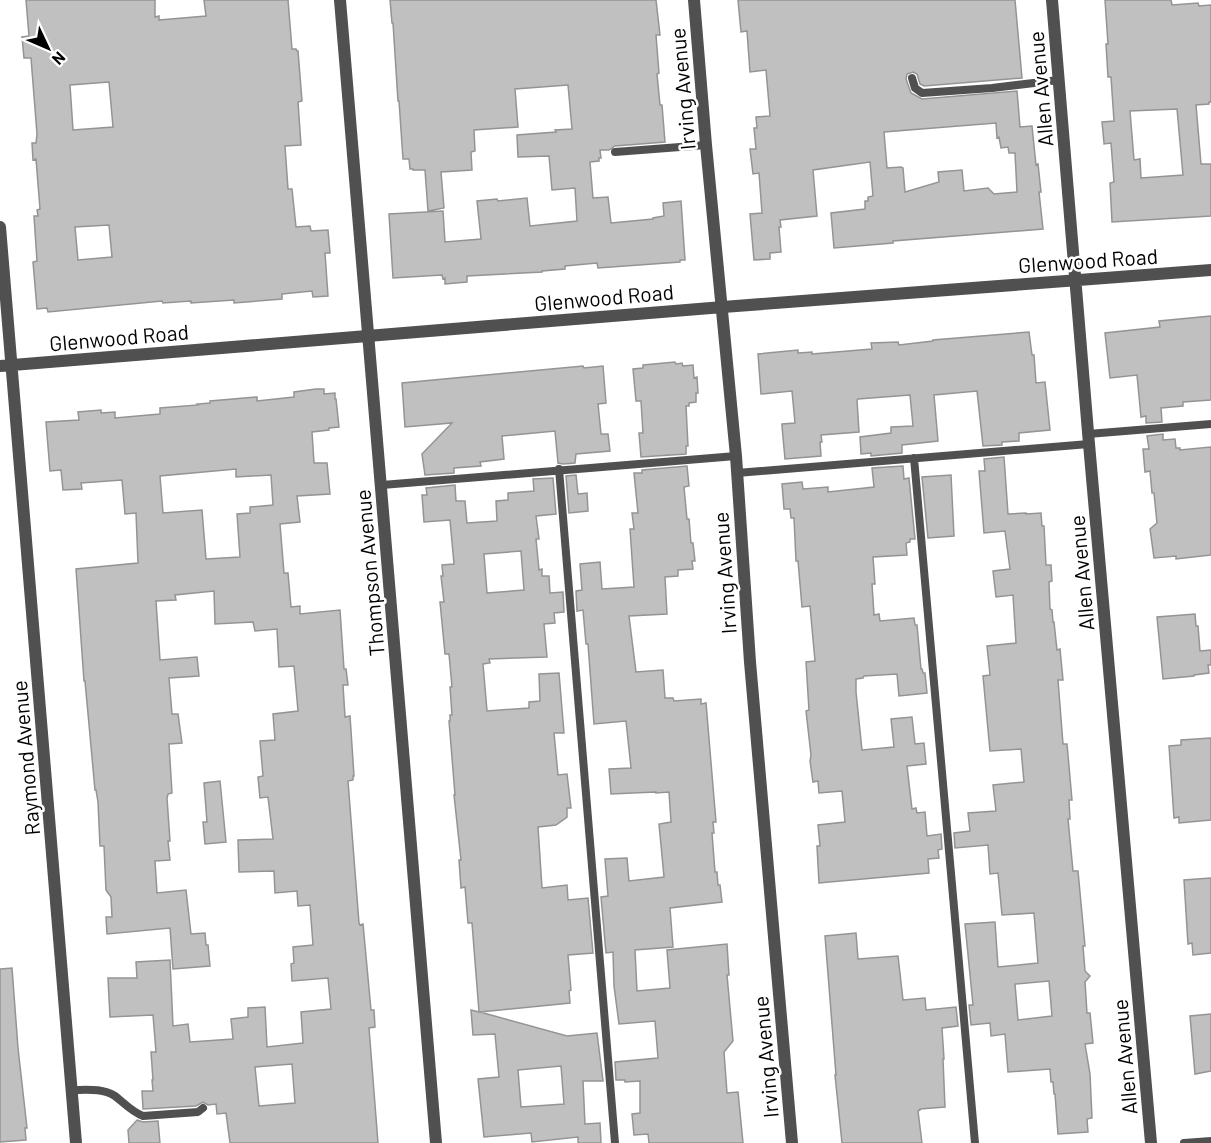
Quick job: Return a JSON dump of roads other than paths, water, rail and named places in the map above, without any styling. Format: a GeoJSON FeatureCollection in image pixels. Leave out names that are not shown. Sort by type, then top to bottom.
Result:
{"type":"FeatureCollection","features":[{"type":"Feature","properties":{"kind":"street","name":"Thompson Avenue"},"geometry":{"type":"LineString","coordinates":[[340,0],[436,1143]]}},
{"type":"Feature","properties":{"kind":"street","name":"Irving Avenue"},"geometry":{"type":"LineString","coordinates":[[694,0],[736,456],[750,662],[792,1143]]}},
{"type":"Feature","properties":{"kind":"street","name":"Allen Avenue"},"geometry":{"type":"LineString","coordinates":[[1052,0],[1088,439],[1151,1143]]}},
{"type":"Feature","properties":{"kind":"street","name":"Raymond Avenue"},"geometry":{"type":"LineString","coordinates":[[0,227],[6,366],[76,1143]]}},
{"type":"Feature","properties":{"kind":"street","name":"Glenwood Road"},"geometry":{"type":"LineString","coordinates":[[6,366],[723,307],[1211,270]]}},
{"type":"Feature","properties":{"kind":"lane"},"geometry":{"type":"LineString","coordinates":[[912,78],[915,88],[922,93],[1059,80]]}},
{"type":"Feature","properties":{"kind":"lane"},"geometry":{"type":"LineString","coordinates":[[615,152],[706,145]]}},
{"type":"Feature","properties":{"kind":"lane"},"geometry":{"type":"LineString","coordinates":[[737,473],[914,458],[1211,424]]}},
{"type":"Feature","properties":{"kind":"lane"},"geometry":{"type":"LineString","coordinates":[[381,484],[736,456]]}},
{"type":"Feature","properties":{"kind":"lane"},"geometry":{"type":"LineString","coordinates":[[914,458],[975,1143]]}},
{"type":"Feature","properties":{"kind":"lane"},"geometry":{"type":"LineString","coordinates":[[559,469],[615,1143]]}},
{"type":"Feature","properties":{"kind":"lane"},"geometry":{"type":"LineString","coordinates":[[72,1090],[105,1091],[143,1116],[198,1112],[203,1108]]}},
{"type":"Feature","properties":{"kind":"lane"},"geometry":{"type":"LineString","coordinates":[[1184,1143],[1211,1141]]}}]}
